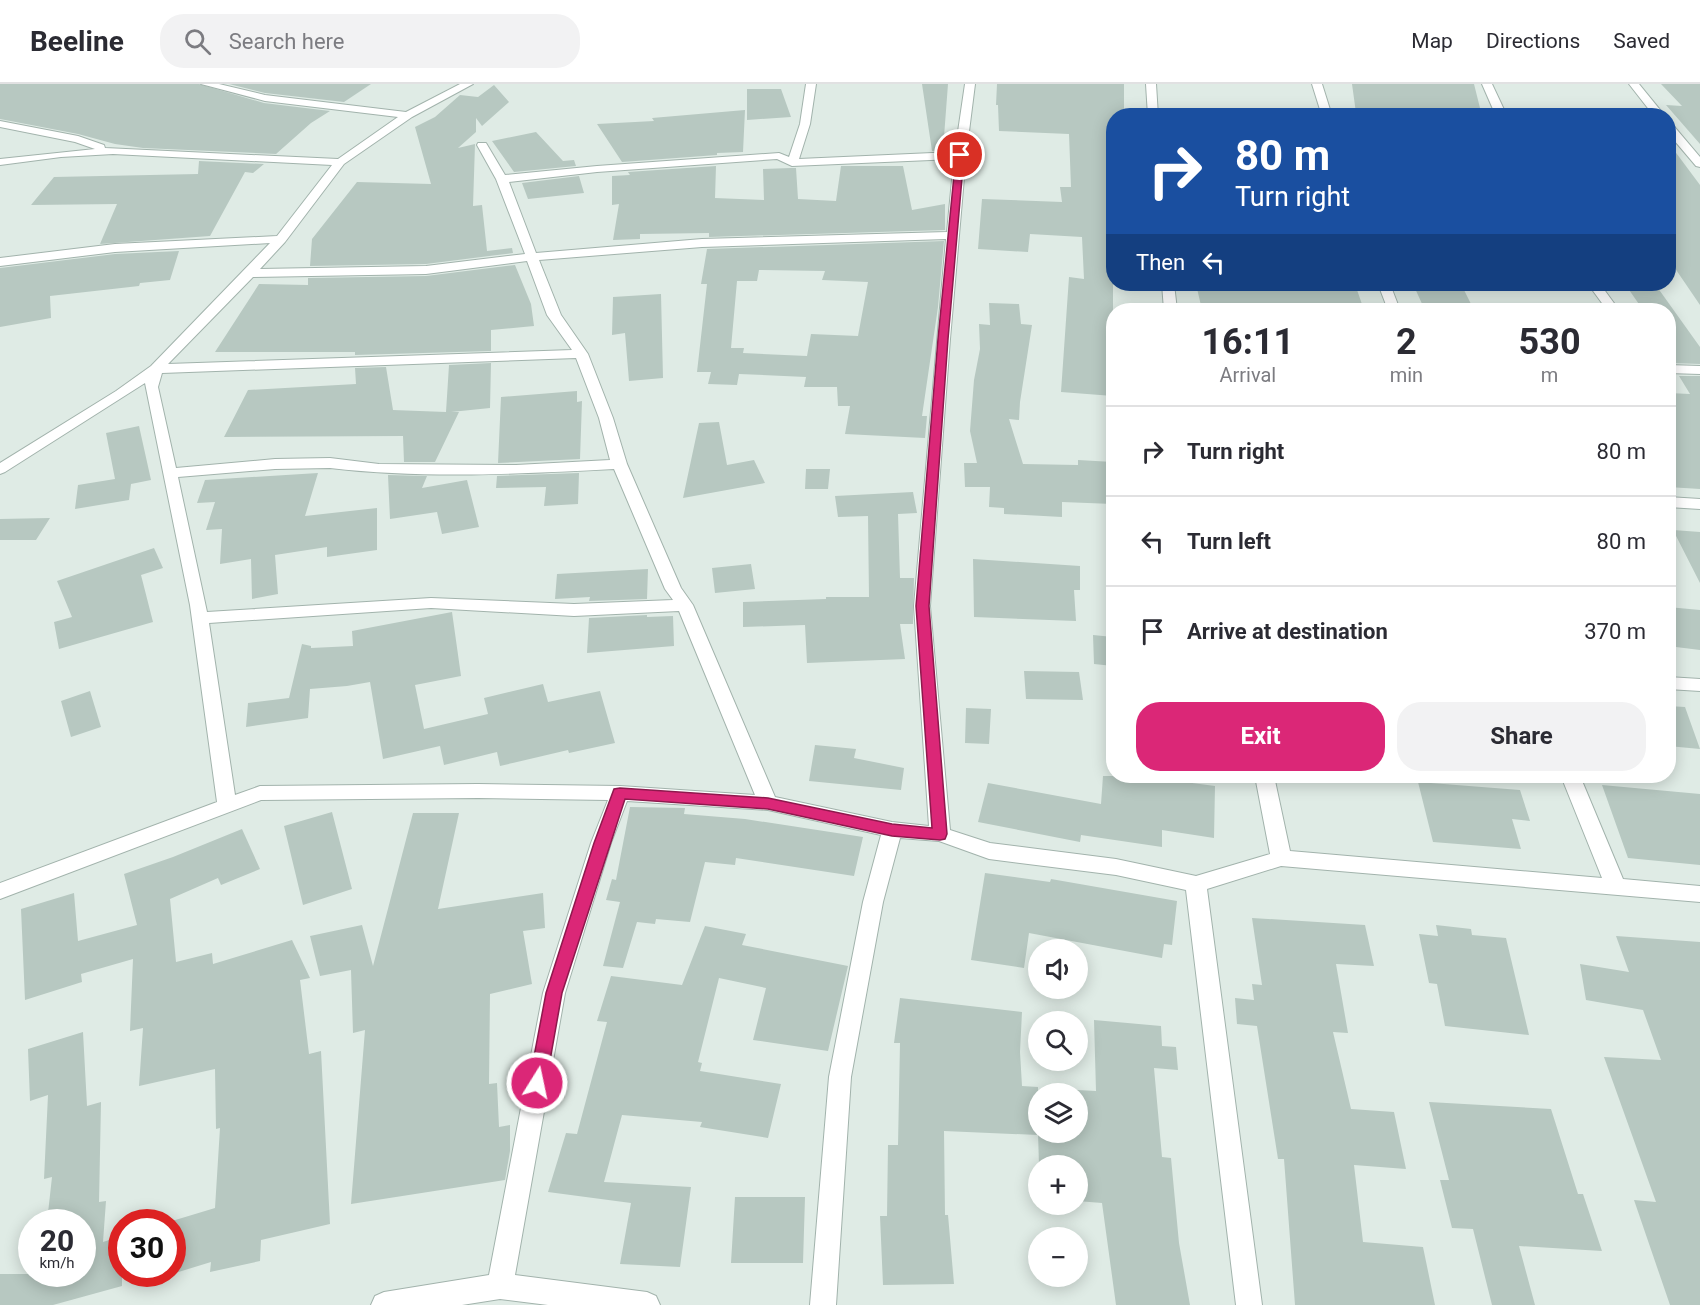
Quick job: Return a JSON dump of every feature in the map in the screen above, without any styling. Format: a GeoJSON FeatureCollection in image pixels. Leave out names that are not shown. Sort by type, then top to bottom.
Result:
{"type":"FeatureCollection","features":[{"type":"Feature","properties":{"kind":"street"},"geometry":{"type":"LineString","coordinates":[[206,84],[266,98],[408,115]]}},
{"type":"Feature","properties":{"kind":"street"},"geometry":{"type":"LineString","coordinates":[[0,469],[121,394],[156,369],[281,239],[340,162],[408,115],[468,84]]}},
{"type":"Feature","properties":{"kind":"street"},"geometry":{"type":"LineString","coordinates":[[792,163],[805,124],[811,84]]}},
{"type":"Feature","properties":{"kind":"street"},"geometry":{"type":"LineString","coordinates":[[940,834],[922,606],[952,235],[970,84]]}},
{"type":"Feature","properties":{"kind":"street"},"geometry":{"type":"LineString","coordinates":[[1151,84],[1152,108]]}},
{"type":"Feature","properties":{"kind":"street"},"geometry":{"type":"LineString","coordinates":[[1317,84],[1325,108]]}},
{"type":"Feature","properties":{"kind":"street"},"geometry":{"type":"LineString","coordinates":[[1487,84],[1498,108]]}},
{"type":"Feature","properties":{"kind":"street"},"geometry":{"type":"LineString","coordinates":[[1634,84],[1654,108]]}},
{"type":"Feature","properties":{"kind":"street"},"geometry":{"type":"LineString","coordinates":[[0,124],[78,140],[113,151]]}},
{"type":"Feature","properties":{"kind":"street"},"geometry":{"type":"LineString","coordinates":[[1676,136],[1700,164]]}},
{"type":"Feature","properties":{"kind":"street"},"geometry":{"type":"LineString","coordinates":[[482,145],[502,179],[554,315],[581,354],[606,418],[619,464],[673,589],[685,605],[768,803]]}},
{"type":"Feature","properties":{"kind":"street"},"geometry":{"type":"LineString","coordinates":[[0,162],[61,154],[113,151],[340,162]]}},
{"type":"Feature","properties":{"kind":"street"},"geometry":{"type":"LineString","coordinates":[[502,179],[597,169],[779,156],[792,163],[960,155]]}},
{"type":"Feature","properties":{"kind":"street"},"geometry":{"type":"LineString","coordinates":[[249,273],[426,270],[532,257],[702,243],[952,235]]}},
{"type":"Feature","properties":{"kind":"street"},"geometry":{"type":"LineString","coordinates":[[0,262],[115,248],[281,239]]}},
{"type":"Feature","properties":{"kind":"street"},"geometry":{"type":"LineString","coordinates":[[156,369],[581,354]]}},
{"type":"Feature","properties":{"kind":"street"},"geometry":{"type":"LineString","coordinates":[[156,369],[151,387],[200,618],[227,806]]}},
{"type":"Feature","properties":{"kind":"street"},"geometry":{"type":"LineString","coordinates":[[1676,369],[1700,370]]}},
{"type":"Feature","properties":{"kind":"street"},"geometry":{"type":"LineString","coordinates":[[169,473],[275,464],[330,463],[379,469],[493,470],[619,464]]}},
{"type":"Feature","properties":{"kind":"street"},"geometry":{"type":"LineString","coordinates":[[1676,502],[1700,504]]}},
{"type":"Feature","properties":{"kind":"street"},"geometry":{"type":"LineString","coordinates":[[200,618],[431,603],[574,610],[685,605]]}},
{"type":"Feature","properties":{"kind":"street"},"geometry":{"type":"LineString","coordinates":[[1676,684],[1700,685]]}},
{"type":"Feature","properties":{"kind":"street"},"geometry":{"type":"LineString","coordinates":[[1266,783],[1281,858]]}},
{"type":"Feature","properties":{"kind":"street"},"geometry":{"type":"LineString","coordinates":[[1574,783],[1616,886]]}},
{"type":"Feature","properties":{"kind":"street"},"geometry":{"type":"LineString","coordinates":[[0,891],[260,793],[620,793],[768,803],[892,830],[940,834],[989,850],[1116,867],[1196,884],[1281,858],[1700,894]]}},
{"type":"Feature","properties":{"kind":"street"},"geometry":{"type":"LineString","coordinates":[[500,1286],[554,993],[601,843],[620,793]]}},
{"type":"Feature","properties":{"kind":"street"},"geometry":{"type":"LineString","coordinates":[[823,1305],[840,1077],[873,902],[892,830]]}},
{"type":"Feature","properties":{"kind":"street"},"geometry":{"type":"LineString","coordinates":[[1196,884],[1249,1305]]}},
{"type":"Feature","properties":{"kind":"street"},"geometry":{"type":"LineString","coordinates":[[384,1305],[500,1286],[647,1305]]}},
{"type":"Feature","properties":{"kind":"building"},"geometry":{"type":"Polygon","coordinates":[[[0,84],[199,84],[264,103],[330,111],[311,123],[276,154],[143,148],[0,119],[0,84]]]}},
{"type":"Feature","properties":{"kind":"building"},"geometry":{"type":"Polygon","coordinates":[[[229,84],[371,84],[344,102],[265,93],[229,84]]]}},
{"type":"Feature","properties":{"kind":"building"},"geometry":{"type":"Polygon","coordinates":[[[922,84],[948,84],[943,150],[932,151],[922,84]]]}},
{"type":"Feature","properties":{"kind":"building"},"geometry":{"type":"Polygon","coordinates":[[[997,84],[1124,84],[1124,108],[1106,108],[1106,291],[1113,291],[1113,303],[1106,303],[1106,395],[1061,392],[1069,277],[1084,279],[1082,237],[1030,234],[1028,252],[978,249],[982,199],[1062,202],[1060,187],[1071,187],[1069,134],[999,131],[998,105],[996,105],[997,84]]]}},
{"type":"Feature","properties":{"kind":"building"},"geometry":{"type":"Polygon","coordinates":[[[1352,84],[1474,84],[1480,108],[1355,108],[1352,84]]]}},
{"type":"Feature","properties":{"kind":"building"},"geometry":{"type":"Polygon","coordinates":[[[1661,84],[1700,84],[1700,144],[1676,116],[1676,108],[1669,108],[1666,105],[1682,106],[1661,84]]]}},
{"type":"Feature","properties":{"kind":"building"},"geometry":{"type":"Polygon","coordinates":[[[494,85],[509,102],[482,126],[476,118],[476,132],[458,148],[475,144],[473,206],[482,205],[487,251],[512,248],[513,253],[426,264],[310,266],[312,239],[357,182],[431,184],[415,127],[435,117],[460,95],[478,97],[494,85]]]}},
{"type":"Feature","properties":{"kind":"building"},"geometry":{"type":"Polygon","coordinates":[[[747,89],[781,89],[791,117],[747,120],[747,89]]]}},
{"type":"Feature","properties":{"kind":"building"},"geometry":{"type":"Polygon","coordinates":[[[745,110],[743,152],[717,153],[717,155],[622,162],[597,124],[654,121],[652,118],[745,110]]]}},
{"type":"Feature","properties":{"kind":"building"},"geometry":{"type":"Polygon","coordinates":[[[536,132],[563,161],[574,160],[576,166],[514,172],[492,141],[536,132]]]}},
{"type":"Feature","properties":{"kind":"building"},"geometry":{"type":"Polygon","coordinates":[[[1676,153],[1700,185],[1700,305],[1676,270],[1676,153]]]}},
{"type":"Feature","properties":{"kind":"building"},"geometry":{"type":"Polygon","coordinates":[[[199,161],[264,164],[253,173],[245,172],[210,236],[100,244],[117,204],[31,205],[54,177],[198,174],[199,161]]]}},
{"type":"Feature","properties":{"kind":"building"},"geometry":{"type":"Polygon","coordinates":[[[716,166],[715,198],[764,200],[763,169],[796,168],[798,199],[836,201],[841,166],[903,166],[912,210],[945,204],[945,230],[709,237],[709,233],[640,234],[640,239],[613,240],[619,204],[612,205],[612,176],[630,175],[628,172],[716,166]]]}},
{"type":"Feature","properties":{"kind":"building"},"geometry":{"type":"Polygon","coordinates":[[[579,176],[584,193],[528,199],[522,183],[579,176]]]}},
{"type":"Feature","properties":{"kind":"building"},"geometry":{"type":"Polygon","coordinates":[[[944,241],[938,307],[922,416],[927,416],[925,438],[845,434],[850,406],[838,406],[837,387],[804,387],[806,377],[739,374],[737,385],[708,384],[711,372],[697,372],[707,284],[701,284],[707,249],[944,241]],[[759,270],[757,281],[737,281],[731,348],[744,348],[743,353],[807,356],[811,334],[858,336],[868,282],[822,280],[825,271],[759,270]]]}},
{"type":"Feature","properties":{"kind":"building"},"geometry":{"type":"Polygon","coordinates":[[[179,251],[170,280],[140,283],[139,286],[50,296],[51,318],[0,327],[0,268],[115,254],[179,251]]]}},
{"type":"Feature","properties":{"kind":"building"},"geometry":{"type":"Polygon","coordinates":[[[515,265],[531,304],[534,326],[491,330],[491,351],[355,355],[355,352],[215,352],[259,284],[308,285],[308,278],[426,276],[515,265]]]}},
{"type":"Feature","properties":{"kind":"building"},"geometry":{"type":"Polygon","coordinates":[[[1198,291],[1357,291],[1362,303],[1200,303],[1198,291]]]}},
{"type":"Feature","properties":{"kind":"building"},"geometry":{"type":"Polygon","coordinates":[[[1416,291],[1464,291],[1470,303],[1422,303],[1416,291]]]}},
{"type":"Feature","properties":{"kind":"building"},"geometry":{"type":"Polygon","coordinates":[[[1630,291],[1660,291],[1669,303],[1638,303],[1630,291]]]}},
{"type":"Feature","properties":{"kind":"building"},"geometry":{"type":"Polygon","coordinates":[[[661,294],[663,378],[629,381],[625,333],[612,335],[613,297],[661,294]]]}},
{"type":"Feature","properties":{"kind":"building"},"geometry":{"type":"Polygon","coordinates":[[[989,303],[1019,304],[1021,324],[1032,325],[1019,420],[1009,419],[1023,464],[1078,465],[1078,460],[1106,462],[1106,504],[1062,502],[1062,517],[1004,514],[1004,508],[989,507],[990,487],[965,487],[964,463],[977,463],[970,431],[974,380],[980,349],[979,324],[990,325],[989,303]]]}},
{"type":"Feature","properties":{"kind":"building"},"geometry":{"type":"Polygon","coordinates":[[[1676,313],[1700,347],[1700,364],[1676,363],[1676,313]]]}},
{"type":"Feature","properties":{"kind":"building"},"geometry":{"type":"Polygon","coordinates":[[[491,363],[490,408],[451,412],[459,412],[435,462],[404,462],[403,436],[224,437],[248,390],[356,384],[355,368],[386,367],[393,410],[446,412],[449,365],[491,363]]]}},
{"type":"Feature","properties":{"kind":"building"},"geometry":{"type":"Polygon","coordinates":[[[1679,376],[1700,376],[1700,489],[1676,488],[1676,393],[1690,394],[1679,376]]]}},
{"type":"Feature","properties":{"kind":"building"},"geometry":{"type":"Polygon","coordinates":[[[577,391],[577,402],[582,401],[580,459],[498,463],[501,397],[577,391]]]}},
{"type":"Feature","properties":{"kind":"building"},"geometry":{"type":"Polygon","coordinates":[[[719,422],[727,465],[754,460],[765,483],[683,498],[699,423],[719,422]]]}},
{"type":"Feature","properties":{"kind":"building"},"geometry":{"type":"Polygon","coordinates":[[[139,426],[151,480],[131,484],[129,500],[75,509],[78,485],[115,479],[106,433],[139,426]]]}},
{"type":"Feature","properties":{"kind":"building"},"geometry":{"type":"Polygon","coordinates":[[[806,469],[830,469],[828,489],[805,489],[806,469]]]}},
{"type":"Feature","properties":{"kind":"building"},"geometry":{"type":"Polygon","coordinates":[[[318,473],[305,516],[377,508],[377,550],[327,557],[327,547],[275,555],[278,594],[252,599],[251,559],[220,564],[222,529],[206,530],[215,502],[197,503],[205,480],[318,473]]]}},
{"type":"Feature","properties":{"kind":"building"},"geometry":{"type":"Polygon","coordinates":[[[579,473],[578,504],[544,506],[546,487],[496,488],[497,476],[579,473]]]}},
{"type":"Feature","properties":{"kind":"building"},"geometry":{"type":"Polygon","coordinates":[[[388,475],[427,476],[422,488],[467,480],[479,527],[442,534],[437,512],[390,519],[388,475]]]}},
{"type":"Feature","properties":{"kind":"building"},"geometry":{"type":"Polygon","coordinates":[[[913,492],[917,513],[898,514],[900,578],[914,578],[913,624],[900,624],[905,659],[807,663],[805,625],[743,627],[743,602],[869,597],[868,516],[838,517],[835,496],[913,492]]]}},
{"type":"Feature","properties":{"kind":"building"},"geometry":{"type":"Polygon","coordinates":[[[50,518],[36,540],[0,540],[0,519],[50,518]]]}},
{"type":"Feature","properties":{"kind":"building"},"geometry":{"type":"Polygon","coordinates":[[[1676,530],[1700,532],[1700,583],[1676,536],[1676,530]]]}},
{"type":"Feature","properties":{"kind":"building"},"geometry":{"type":"Polygon","coordinates":[[[154,548],[163,568],[141,575],[153,622],[59,649],[54,622],[72,617],[57,581],[154,548]]]}},
{"type":"Feature","properties":{"kind":"building"},"geometry":{"type":"Polygon","coordinates":[[[973,559],[1080,566],[1080,590],[1074,590],[1076,621],[974,617],[973,559]]]}},
{"type":"Feature","properties":{"kind":"building"},"geometry":{"type":"Polygon","coordinates":[[[751,564],[755,589],[715,593],[712,568],[751,564]]]}},
{"type":"Feature","properties":{"kind":"building"},"geometry":{"type":"Polygon","coordinates":[[[648,569],[647,599],[589,601],[590,597],[555,599],[557,574],[648,569]]]}},
{"type":"Feature","properties":{"kind":"building"},"geometry":{"type":"Polygon","coordinates":[[[1676,608],[1700,610],[1700,650],[1676,647],[1676,608]]]}},
{"type":"Feature","properties":{"kind":"building"},"geometry":{"type":"Polygon","coordinates":[[[452,612],[461,676],[415,685],[424,729],[488,714],[484,698],[543,684],[548,702],[600,691],[615,743],[569,753],[568,750],[500,766],[497,752],[444,765],[440,746],[383,759],[370,682],[310,689],[308,718],[246,727],[248,703],[289,698],[302,644],[311,646],[311,648],[353,646],[352,631],[452,612]]]}},
{"type":"Feature","properties":{"kind":"building"},"geometry":{"type":"Polygon","coordinates":[[[647,615],[647,617],[673,616],[674,646],[587,653],[589,618],[647,615]]]}},
{"type":"Feature","properties":{"kind":"building"},"geometry":{"type":"Polygon","coordinates":[[[1093,635],[1106,636],[1106,665],[1094,664],[1093,635]]]}},
{"type":"Feature","properties":{"kind":"building"},"geometry":{"type":"Polygon","coordinates":[[[1024,671],[1079,672],[1083,700],[1026,699],[1024,671]]]}},
{"type":"Feature","properties":{"kind":"building"},"geometry":{"type":"Polygon","coordinates":[[[90,691],[101,727],[71,737],[61,701],[90,691]]]}},
{"type":"Feature","properties":{"kind":"building"},"geometry":{"type":"Polygon","coordinates":[[[1676,706],[1685,707],[1700,749],[1676,747],[1676,706]]]}},
{"type":"Feature","properties":{"kind":"building"},"geometry":{"type":"Polygon","coordinates":[[[966,708],[991,709],[989,744],[965,743],[966,708]]]}},
{"type":"Feature","properties":{"kind":"building"},"geometry":{"type":"Polygon","coordinates":[[[815,745],[856,749],[854,758],[904,768],[901,790],[809,781],[815,745]]]}},
{"type":"Feature","properties":{"kind":"building"},"geometry":{"type":"Polygon","coordinates":[[[1103,776],[1106,776],[1106,783],[1192,783],[1215,786],[1214,838],[1162,830],[1162,847],[1081,835],[1080,842],[978,822],[988,783],[1101,804],[1103,776]]]}},
{"type":"Feature","properties":{"kind":"building"},"geometry":{"type":"Polygon","coordinates":[[[1418,783],[1520,790],[1530,821],[1512,819],[1521,849],[1433,842],[1418,783]]]}},
{"type":"Feature","properties":{"kind":"building"},"geometry":{"type":"Polygon","coordinates":[[[1602,785],[1700,794],[1700,865],[1628,858],[1602,785]]]}},
{"type":"Feature","properties":{"kind":"building"},"geometry":{"type":"Polygon","coordinates":[[[630,807],[685,808],[684,814],[745,819],[863,837],[854,876],[736,858],[735,865],[705,862],[690,922],[656,919],[655,924],[637,922],[623,968],[603,966],[620,902],[606,900],[612,879],[616,880],[630,807]]]}},
{"type":"Feature","properties":{"kind":"building"},"geometry":{"type":"Polygon","coordinates":[[[332,812],[352,889],[303,905],[284,826],[332,812]]]}},
{"type":"Feature","properties":{"kind":"building"},"geometry":{"type":"Polygon","coordinates":[[[413,813],[459,813],[438,909],[543,893],[545,928],[523,931],[532,984],[490,994],[489,1084],[497,1083],[499,1127],[510,1125],[510,1151],[505,1180],[351,1204],[365,1030],[353,1033],[351,970],[320,976],[310,936],[362,925],[373,966],[413,813]]]}},
{"type":"Feature","properties":{"kind":"building"},"geometry":{"type":"Polygon","coordinates":[[[242,829],[260,869],[221,885],[218,878],[170,899],[176,962],[212,953],[213,964],[292,940],[310,978],[300,980],[309,1054],[321,1051],[330,1224],[261,1240],[260,1261],[210,1272],[211,1262],[186,1270],[186,1217],[215,1208],[220,1128],[216,1129],[215,1069],[139,1086],[143,1028],[130,1031],[133,959],[81,974],[82,982],[25,1000],[21,909],[74,893],[78,941],[137,925],[124,874],[242,829]]]}},
{"type":"Feature","properties":{"kind":"building"},"geometry":{"type":"Polygon","coordinates":[[[985,873],[1050,882],[1051,879],[1177,901],[1172,945],[1164,944],[1162,958],[1088,944],[1088,939],[1061,939],[1029,933],[1024,968],[971,960],[985,873]]]}},
{"type":"Feature","properties":{"kind":"building"},"geometry":{"type":"Polygon","coordinates":[[[1252,918],[1365,925],[1374,966],[1336,964],[1348,1033],[1333,1032],[1351,1109],[1394,1112],[1406,1169],[1354,1165],[1363,1242],[1423,1247],[1435,1305],[1295,1305],[1284,1159],[1278,1159],[1257,1026],[1237,1024],[1235,998],[1254,1000],[1252,984],[1262,985],[1252,918]]]}},
{"type":"Feature","properties":{"kind":"building"},"geometry":{"type":"Polygon","coordinates":[[[1436,925],[1471,929],[1472,935],[1506,938],[1529,1035],[1445,1026],[1437,984],[1429,983],[1419,934],[1438,936],[1436,925]]]}},
{"type":"Feature","properties":{"kind":"building"},"geometry":{"type":"Polygon","coordinates":[[[705,926],[746,934],[742,945],[848,966],[828,1051],[753,1040],[766,988],[719,978],[698,1062],[702,1063],[700,1071],[781,1084],[768,1138],[700,1127],[702,1122],[622,1115],[604,1182],[691,1187],[680,1267],[620,1264],[631,1203],[548,1192],[566,1133],[577,1134],[607,1022],[597,1021],[611,976],[682,985],[705,926]]]}},
{"type":"Feature","properties":{"kind":"building"},"geometry":{"type":"Polygon","coordinates":[[[1616,936],[1700,942],[1700,1305],[1670,1305],[1634,1200],[1656,1202],[1604,1057],[1661,1060],[1643,1010],[1586,1000],[1580,964],[1629,972],[1616,936]]]}},
{"type":"Feature","properties":{"kind":"building"},"geometry":{"type":"Polygon","coordinates":[[[900,998],[1022,1012],[1020,1052],[1022,1086],[1028,1086],[1028,1135],[944,1131],[945,1215],[948,1215],[954,1284],[883,1285],[880,1216],[887,1216],[888,1145],[898,1145],[900,1043],[894,1043],[900,998]]]}},
{"type":"Feature","properties":{"kind":"building"},"geometry":{"type":"Polygon","coordinates":[[[1094,1020],[1161,1026],[1162,1046],[1176,1047],[1178,1070],[1154,1068],[1162,1157],[1171,1158],[1179,1243],[1190,1305],[1116,1305],[1102,1203],[1088,1202],[1088,1155],[1039,1155],[1038,1143],[1088,1143],[1088,1091],[1096,1091],[1094,1020]]]}},
{"type":"Feature","properties":{"kind":"building"},"geometry":{"type":"Polygon","coordinates":[[[83,1032],[87,1106],[101,1102],[99,1202],[106,1201],[103,1242],[108,1240],[108,1287],[118,1287],[53,1305],[0,1305],[0,1274],[18,1274],[18,1287],[96,1287],[96,1209],[48,1209],[52,1177],[44,1179],[48,1095],[30,1101],[28,1049],[83,1032]]]}},
{"type":"Feature","properties":{"kind":"building"},"geometry":{"type":"Polygon","coordinates":[[[1429,1102],[1551,1109],[1578,1194],[1583,1194],[1602,1251],[1519,1246],[1535,1305],[1492,1305],[1473,1229],[1452,1228],[1440,1180],[1449,1180],[1429,1102]]]}},
{"type":"Feature","properties":{"kind":"building"},"geometry":{"type":"Polygon","coordinates":[[[735,1197],[805,1197],[803,1263],[731,1263],[735,1197]]]}},
{"type":"Feature","properties":{"kind":"route"},"geometry":{"type":"LineString","coordinates":[[537,1083],[554,993],[601,843],[620,793],[768,803],[892,830],[940,834],[922,606],[960,155]]}}]}
